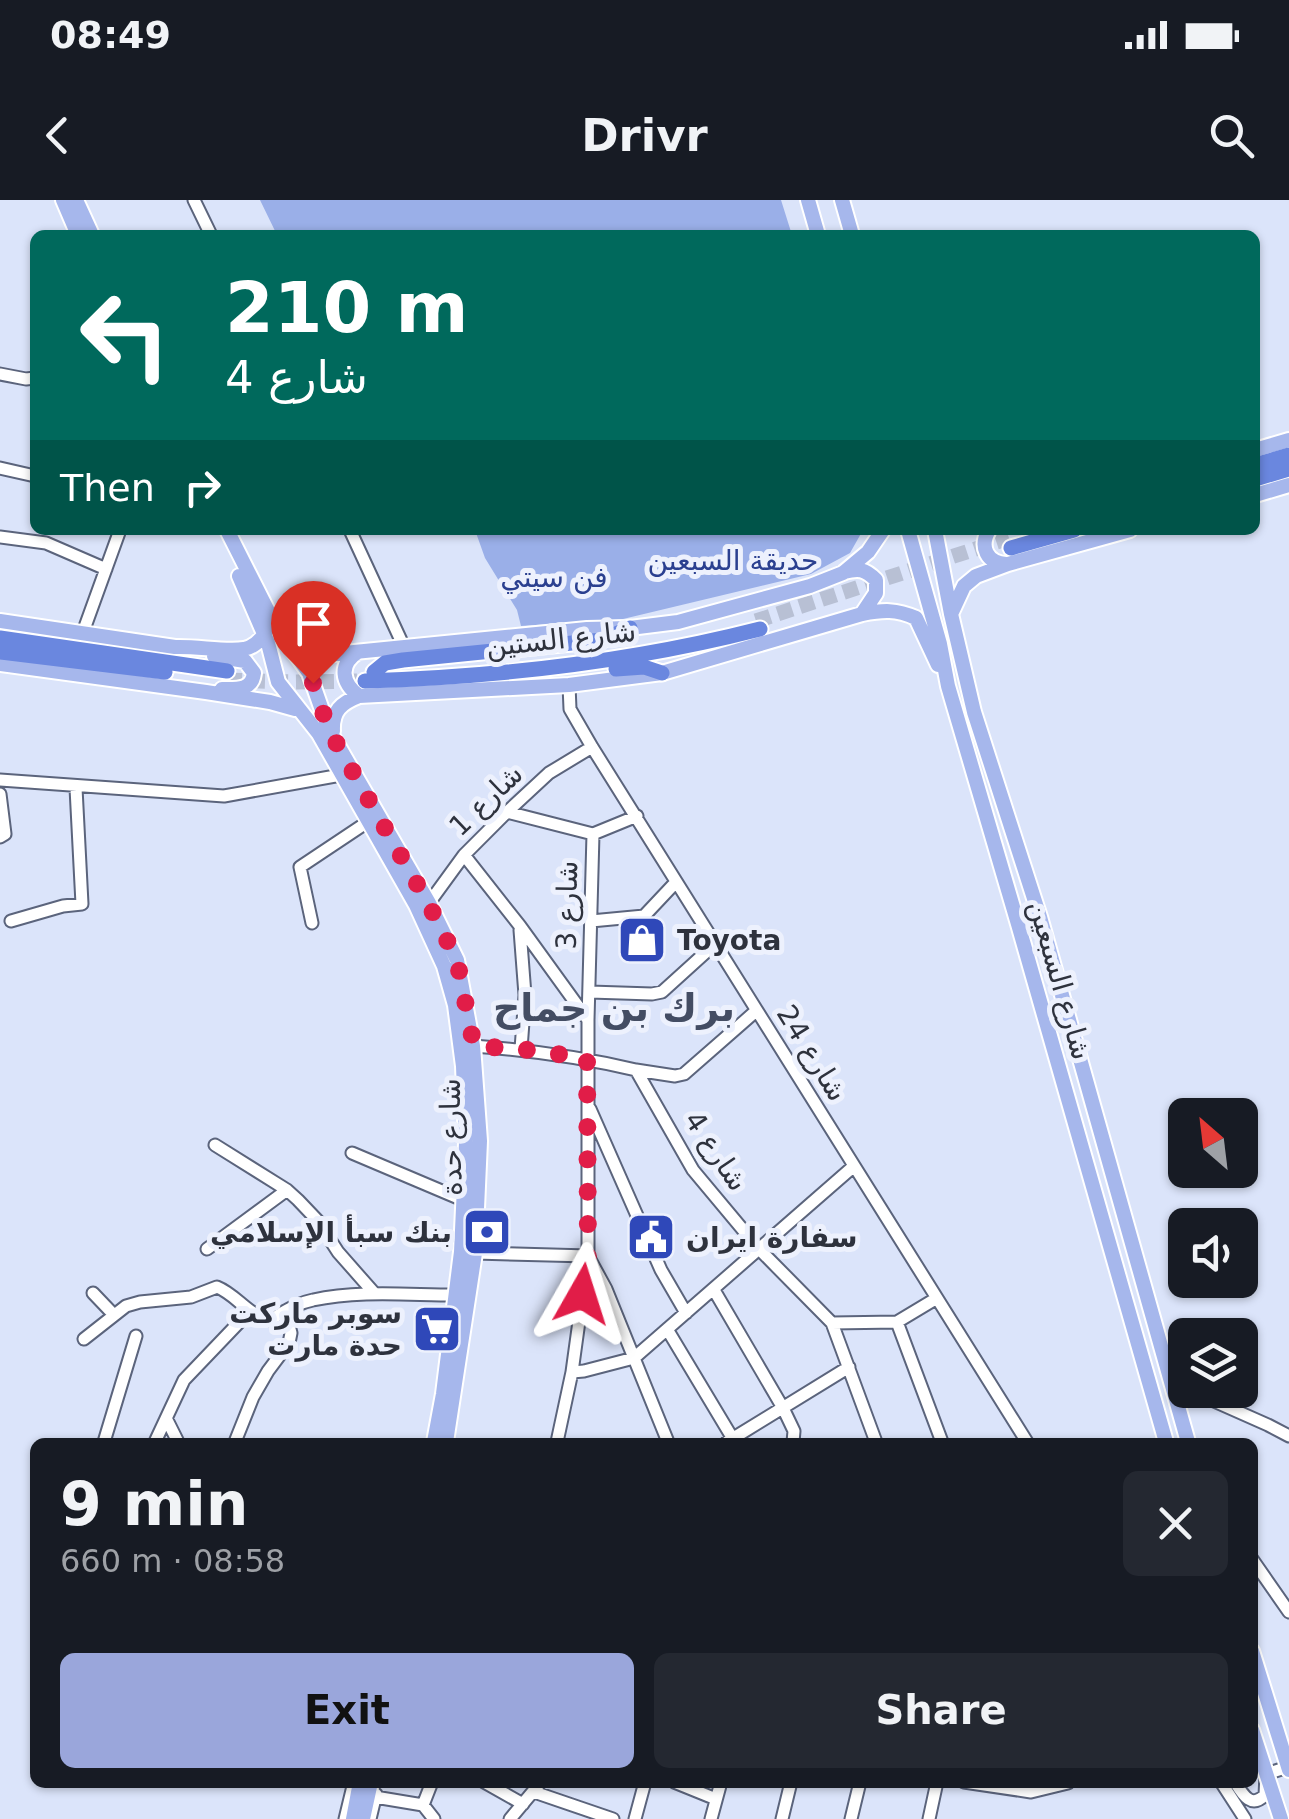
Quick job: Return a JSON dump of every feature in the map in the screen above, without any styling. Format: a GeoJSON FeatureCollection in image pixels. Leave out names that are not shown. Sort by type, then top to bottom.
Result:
{"type":"FeatureCollection","features":[{"type":"Feature","properties":{"kind":"highway"},"geometry":{"type":"LineString","coordinates":[[1260,464],[1289,455]]}},
{"type":"Feature","properties":{"kind":"highway"},"geometry":{"type":"LineString","coordinates":[[1260,477],[1289,469]]}},
{"type":"Feature","properties":{"kind":"highway"},"geometry":{"type":"LineString","coordinates":[[1010,550],[1030,535]]}},
{"type":"Feature","properties":{"kind":"highway"},"geometry":{"type":"LineString","coordinates":[[1010,550],[1058,535]]}},
{"type":"Feature","properties":{"kind":"highway","name":"شارع الستين"},"geometry":{"type":"LineString","coordinates":[[368,680],[638,647],[758,625]]}},
{"type":"Feature","properties":{"kind":"highway"},"geometry":{"type":"LineString","coordinates":[[368,680],[386,663],[602,640],[630,628]]}},
{"type":"Feature","properties":{"kind":"highway"},"geometry":{"type":"LineString","coordinates":[[0,638],[227,676],[0,652]]}},
{"type":"Feature","properties":{"kind":"highway"},"geometry":{"type":"LineString","coordinates":[[368,680],[399,687],[633,667],[662,673]]}},
{"type":"Feature","properties":{"kind":"main road"},"geometry":{"type":"LineString","coordinates":[[63,200],[76,230]]}},
{"type":"Feature","properties":{"kind":"main road"},"geometry":{"type":"LineString","coordinates":[[76,200],[90,230]]}},
{"type":"Feature","properties":{"kind":"main road"},"geometry":{"type":"LineString","coordinates":[[808,200],[817,230]]}},
{"type":"Feature","properties":{"kind":"main road"},"geometry":{"type":"LineString","coordinates":[[842,200],[851,230]]}},
{"type":"Feature","properties":{"kind":"main road"},"geometry":{"type":"LineString","coordinates":[[1260,449],[1289,440]]}},
{"type":"Feature","properties":{"kind":"main road"},"geometry":{"type":"LineString","coordinates":[[1260,494],[1289,485]]}},
{"type":"Feature","properties":{"kind":"main road","name":"شارع حدة"},"geometry":{"type":"LineString","coordinates":[[220,535],[265,634],[278,682],[319,734],[439,938],[457,960],[474,1046],[480,1140],[475,1252],[447,1438]]}},
{"type":"Feature","properties":{"kind":"main road","name":"شارع حدة"},"geometry":{"type":"LineString","coordinates":[[230,535],[276,627],[309,673],[334,737],[428,903],[455,1005],[462,1044],[466,1143],[461,1252],[435,1438]]}},
{"type":"Feature","properties":{"kind":"main road"},"geometry":{"type":"LineString","coordinates":[[843,573],[868,552],[879,535]]}},
{"type":"Feature","properties":{"kind":"main road","name":"شارع السبعين"},"geometry":{"type":"LineString","coordinates":[[909,535],[948,686],[1165,1438]]}},
{"type":"Feature","properties":{"kind":"main road","name":"شارع السبعين"},"geometry":{"type":"LineString","coordinates":[[936,535],[974,712],[1040,917],[1168,1375]]}},
{"type":"Feature","properties":{"kind":"main road"},"geometry":{"type":"LineString","coordinates":[[987,535],[986,553],[998,564],[1010,550]]}},
{"type":"Feature","properties":{"kind":"main road"},"geometry":{"type":"LineString","coordinates":[[951,614],[968,582],[1010,550],[1100,535]]}},
{"type":"Feature","properties":{"kind":"main road"},"geometry":{"type":"LineString","coordinates":[[298,655],[630,628],[702,616],[856,569],[867,570],[876,580],[876,593],[862,614]]}},
{"type":"Feature","properties":{"kind":"main road"},"geometry":{"type":"LineString","coordinates":[[358,652],[346,663],[345,683],[368,680],[568,685],[662,673],[887,610],[916,618],[948,686]]}},
{"type":"Feature","properties":{"kind":"main road"},"geometry":{"type":"LineString","coordinates":[[0,621],[175,647],[243,649],[258,643],[265,634]]}},
{"type":"Feature","properties":{"kind":"main road"},"geometry":{"type":"LineString","coordinates":[[175,647],[191,654],[238,659],[252,668],[254,678],[248,686],[206,692]]}},
{"type":"Feature","properties":{"kind":"main road"},"geometry":{"type":"LineString","coordinates":[[0,664],[206,692],[301,711]]}},
{"type":"Feature","properties":{"kind":"main road"},"geometry":{"type":"LineString","coordinates":[[334,737],[336,711],[368,680]]}},
{"type":"Feature","properties":{"kind":"main road"},"geometry":{"type":"LineString","coordinates":[[1006,884],[1019,889],[1028,878]]}},
{"type":"Feature","properties":{"kind":"main road"},"geometry":{"type":"LineString","coordinates":[[1018,924],[1027,913],[1040,917]]}},
{"type":"Feature","properties":{"kind":"main road","name":"شارع السبعين"},"geometry":{"type":"LineString","coordinates":[[1178,1408],[1187,1438]]}},
{"type":"Feature","properties":{"kind":"main road"},"geometry":{"type":"LineString","coordinates":[[1258,1670],[1289,1768]]}},
{"type":"Feature","properties":{"kind":"main road"},"geometry":{"type":"LineString","coordinates":[[1258,1749],[1280,1819]]}},
{"type":"Feature","properties":{"kind":"main road"},"geometry":{"type":"LineString","coordinates":[[349,1819],[357,1788]]}},
{"type":"Feature","properties":{"kind":"main road"},"geometry":{"type":"LineString","coordinates":[[367,1819],[374,1788]]}},
{"type":"Feature","properties":{"kind":"street"},"geometry":{"type":"LineString","coordinates":[[194,200],[209,230]]}},
{"type":"Feature","properties":{"kind":"street"},"geometry":{"type":"LineString","coordinates":[[0,374],[30,377]]}},
{"type":"Feature","properties":{"kind":"street"},"geometry":{"type":"LineString","coordinates":[[0,468],[30,475]]}},
{"type":"Feature","properties":{"kind":"street"},"geometry":{"type":"LineString","coordinates":[[82,635],[118,535]]}},
{"type":"Feature","properties":{"kind":"street"},"geometry":{"type":"LineString","coordinates":[[352,535],[404,646]]}},
{"type":"Feature","properties":{"kind":"street"},"geometry":{"type":"LineString","coordinates":[[0,537],[46,543],[106,569]]}},
{"type":"Feature","properties":{"kind":"street","name":"شارع 24"},"geometry":{"type":"LineString","coordinates":[[568,685],[570,709],[592,747],[1024,1438]]}},
{"type":"Feature","properties":{"kind":"street","name":"شارع 1"},"geometry":{"type":"LineString","coordinates":[[428,903],[464,855],[549,773],[592,747]]}},
{"type":"Feature","properties":{"kind":"street"},"geometry":{"type":"LineString","coordinates":[[0,780],[224,796],[341,774]]}},
{"type":"Feature","properties":{"kind":"street"},"geometry":{"type":"LineString","coordinates":[[11,921],[82,904],[76,788]]}},
{"type":"Feature","properties":{"kind":"street"},"geometry":{"type":"LineString","coordinates":[[0,794],[5,834],[0,837]]}},
{"type":"Feature","properties":{"kind":"street"},"geometry":{"type":"LineString","coordinates":[[508,812],[594,834]]}},
{"type":"Feature","properties":{"kind":"street","name":"شارع 3"},"geometry":{"type":"LineString","coordinates":[[561,1438],[588,1256],[587,1058],[594,834],[637,816]]}},
{"type":"Feature","properties":{"kind":"street"},"geometry":{"type":"LineString","coordinates":[[312,923],[300,867],[370,821]]}},
{"type":"Feature","properties":{"kind":"street"},"geometry":{"type":"LineString","coordinates":[[464,855],[588,1020]]}},
{"type":"Feature","properties":{"kind":"street"},"geometry":{"type":"LineString","coordinates":[[591,921],[644,916],[676,882]]}},
{"type":"Feature","properties":{"kind":"street"},"geometry":{"type":"LineString","coordinates":[[520,926],[525,994],[521,1049]]}},
{"type":"Feature","properties":{"kind":"street"},"geometry":{"type":"LineString","coordinates":[[590,992],[662,992],[715,944]]}},
{"type":"Feature","properties":{"kind":"street"},"geometry":{"type":"LineString","coordinates":[[474,1046],[587,1058],[675,1076],[684,1074],[756,1011]]}},
{"type":"Feature","properties":{"kind":"street","name":"شارع 4"},"geometry":{"type":"LineString","coordinates":[[636,1070],[693,1170],[759,1249],[832,1324],[875,1438]]}},
{"type":"Feature","properties":{"kind":"street"},"geometry":{"type":"LineString","coordinates":[[587,1103],[661,1270],[686,1313]]}},
{"type":"Feature","properties":{"kind":"street"},"geometry":{"type":"LineString","coordinates":[[216,1145],[287,1190],[318,1221],[338,1252],[375,1294]]}},
{"type":"Feature","properties":{"kind":"street"},"geometry":{"type":"LineString","coordinates":[[352,1154],[463,1200]]}},
{"type":"Feature","properties":{"kind":"street"},"geometry":{"type":"LineString","coordinates":[[572,1372],[634,1358],[854,1166]]}},
{"type":"Feature","properties":{"kind":"street"},"geometry":{"type":"LineString","coordinates":[[207,1249],[287,1190]]}},
{"type":"Feature","properties":{"kind":"street"},"geometry":{"type":"LineString","coordinates":[[475,1252],[588,1256],[606,1289],[666,1438]]}},
{"type":"Feature","properties":{"kind":"street"},"geometry":{"type":"LineString","coordinates":[[84,1339],[126,1306],[191,1297],[217,1287],[248,1312],[270,1320],[313,1300],[375,1294],[456,1295]]}},
{"type":"Feature","properties":{"kind":"street"},"geometry":{"type":"LineString","coordinates":[[714,1290],[782,1408],[793,1438]]}},
{"type":"Feature","properties":{"kind":"street"},"geometry":{"type":"LineString","coordinates":[[92,1293],[114,1315]]}},
{"type":"Feature","properties":{"kind":"street"},"geometry":{"type":"LineString","coordinates":[[832,1324],[897,1322],[936,1298]]}},
{"type":"Feature","properties":{"kind":"street"},"geometry":{"type":"LineString","coordinates":[[156,1438],[184,1380],[248,1312]]}},
{"type":"Feature","properties":{"kind":"street"},"geometry":{"type":"LineString","coordinates":[[237,1438],[268,1371],[289,1343],[291,1333],[284,1312]]}},
{"type":"Feature","properties":{"kind":"street"},"geometry":{"type":"LineString","coordinates":[[897,1322],[940,1438]]}},
{"type":"Feature","properties":{"kind":"street"},"geometry":{"type":"LineString","coordinates":[[667,1329],[728,1438]]}},
{"type":"Feature","properties":{"kind":"street"},"geometry":{"type":"LineString","coordinates":[[105,1438],[136,1336]]}},
{"type":"Feature","properties":{"kind":"street"},"geometry":{"type":"LineString","coordinates":[[735,1438],[849,1367]]}},
{"type":"Feature","properties":{"kind":"street"},"geometry":{"type":"LineString","coordinates":[[1231,1408],[1289,1436]]}},
{"type":"Feature","properties":{"kind":"street"},"geometry":{"type":"LineString","coordinates":[[166,1420],[176,1438]]}},
{"type":"Feature","properties":{"kind":"street"},"geometry":{"type":"LineString","coordinates":[[1258,1568],[1289,1612]]}},
{"type":"Feature","properties":{"kind":"street"},"geometry":{"type":"LineString","coordinates":[[1239,1788],[1246,1799],[1259,1800],[1265,1795],[1266,1774],[1289,1768]]}},
{"type":"Feature","properties":{"kind":"street"},"geometry":{"type":"LineString","coordinates":[[377,1788],[423,1806],[434,1819]]}},
{"type":"Feature","properties":{"kind":"street"},"geometry":{"type":"LineString","coordinates":[[423,1806],[430,1788]]}},
{"type":"Feature","properties":{"kind":"street"},"geometry":{"type":"LineString","coordinates":[[494,1788],[522,1804]]}},
{"type":"Feature","properties":{"kind":"street"},"geometry":{"type":"LineString","coordinates":[[510,1819],[537,1788]]}},
{"type":"Feature","properties":{"kind":"street"},"geometry":{"type":"LineString","coordinates":[[540,1788],[613,1819]]}},
{"type":"Feature","properties":{"kind":"street"},"geometry":{"type":"LineString","coordinates":[[634,1819],[643,1788]]}},
{"type":"Feature","properties":{"kind":"street"},"geometry":{"type":"LineString","coordinates":[[689,1788],[716,1799]]}},
{"type":"Feature","properties":{"kind":"street"},"geometry":{"type":"LineString","coordinates":[[711,1819],[719,1788]]}},
{"type":"Feature","properties":{"kind":"street"},"geometry":{"type":"LineString","coordinates":[[782,1819],[790,1788]]}},
{"type":"Feature","properties":{"kind":"street"},"geometry":{"type":"LineString","coordinates":[[851,1819],[859,1788]]}},
{"type":"Feature","properties":{"kind":"street"},"geometry":{"type":"LineString","coordinates":[[929,1819],[936,1788]]}},
{"type":"Feature","properties":{"kind":"street"},"geometry":{"type":"LineString","coordinates":[[1005,1788],[1032,1792],[1048,1788]]}},
{"type":"Feature","properties":{"kind":"street"},"geometry":{"type":"LineString","coordinates":[[1225,1788],[1245,1819]]}},
{"type":"Feature","properties":{"kind":"street"},"geometry":{"type":"LineString","coordinates":[[570,1819],[573,1805]]}},
{"type":"Feature","properties":{"kind":"green space"},"geometry":{"type":"Polygon","coordinates":[[[260,200],[781,200],[790,230],[275,230],[260,200]]]}},
{"type":"Feature","properties":{"kind":"green space","name":"فن سيتي"},"geometry":{"type":"Polygon","coordinates":[[[477,535],[860,535],[850,553],[811,574],[623,619],[521,626],[517,610],[485,558],[477,535]]]}},
{"type":"Feature","properties":{"kind":"tunnel"},"geometry":{"type":"LineString","coordinates":[[756,621],[1009,538]]}},
{"type":"Feature","properties":{"kind":"tunnel"},"geometry":{"type":"LineString","coordinates":[[227,680],[365,681]]}},
{"type":"Feature","properties":{"kind":"place","name":"Toyota"},"geometry":{"type":"Point","coordinates":[642,940]}},
{"type":"Feature","properties":{"kind":"place","name":"بنك سبأ الإسلامي"},"geometry":{"type":"Point","coordinates":[487,1232]}},
{"type":"Feature","properties":{"kind":"place","name":"سفارة ايران"},"geometry":{"type":"Point","coordinates":[651,1237]}},
{"type":"Feature","properties":{"kind":"place","name":"سوبر ماركت حدة مارت"},"geometry":{"type":"Point","coordinates":[437,1329]}},
{"type":"Feature","properties":{"kind":"district","name":"برك بن جماح"},"geometry":{"type":"Point","coordinates":[614,1008]}},
{"type":"Feature","properties":{"kind":"route"},"geometry":{"type":"LineString","coordinates":[[313,683],[329,730],[457,960],[474,1046],[587,1058],[588,1256],[582,1294]]}},
{"type":"Feature","properties":{"kind":"park label","name":"حديقة السبعين"},"geometry":{"type":"Point","coordinates":[733,560]}}]}
